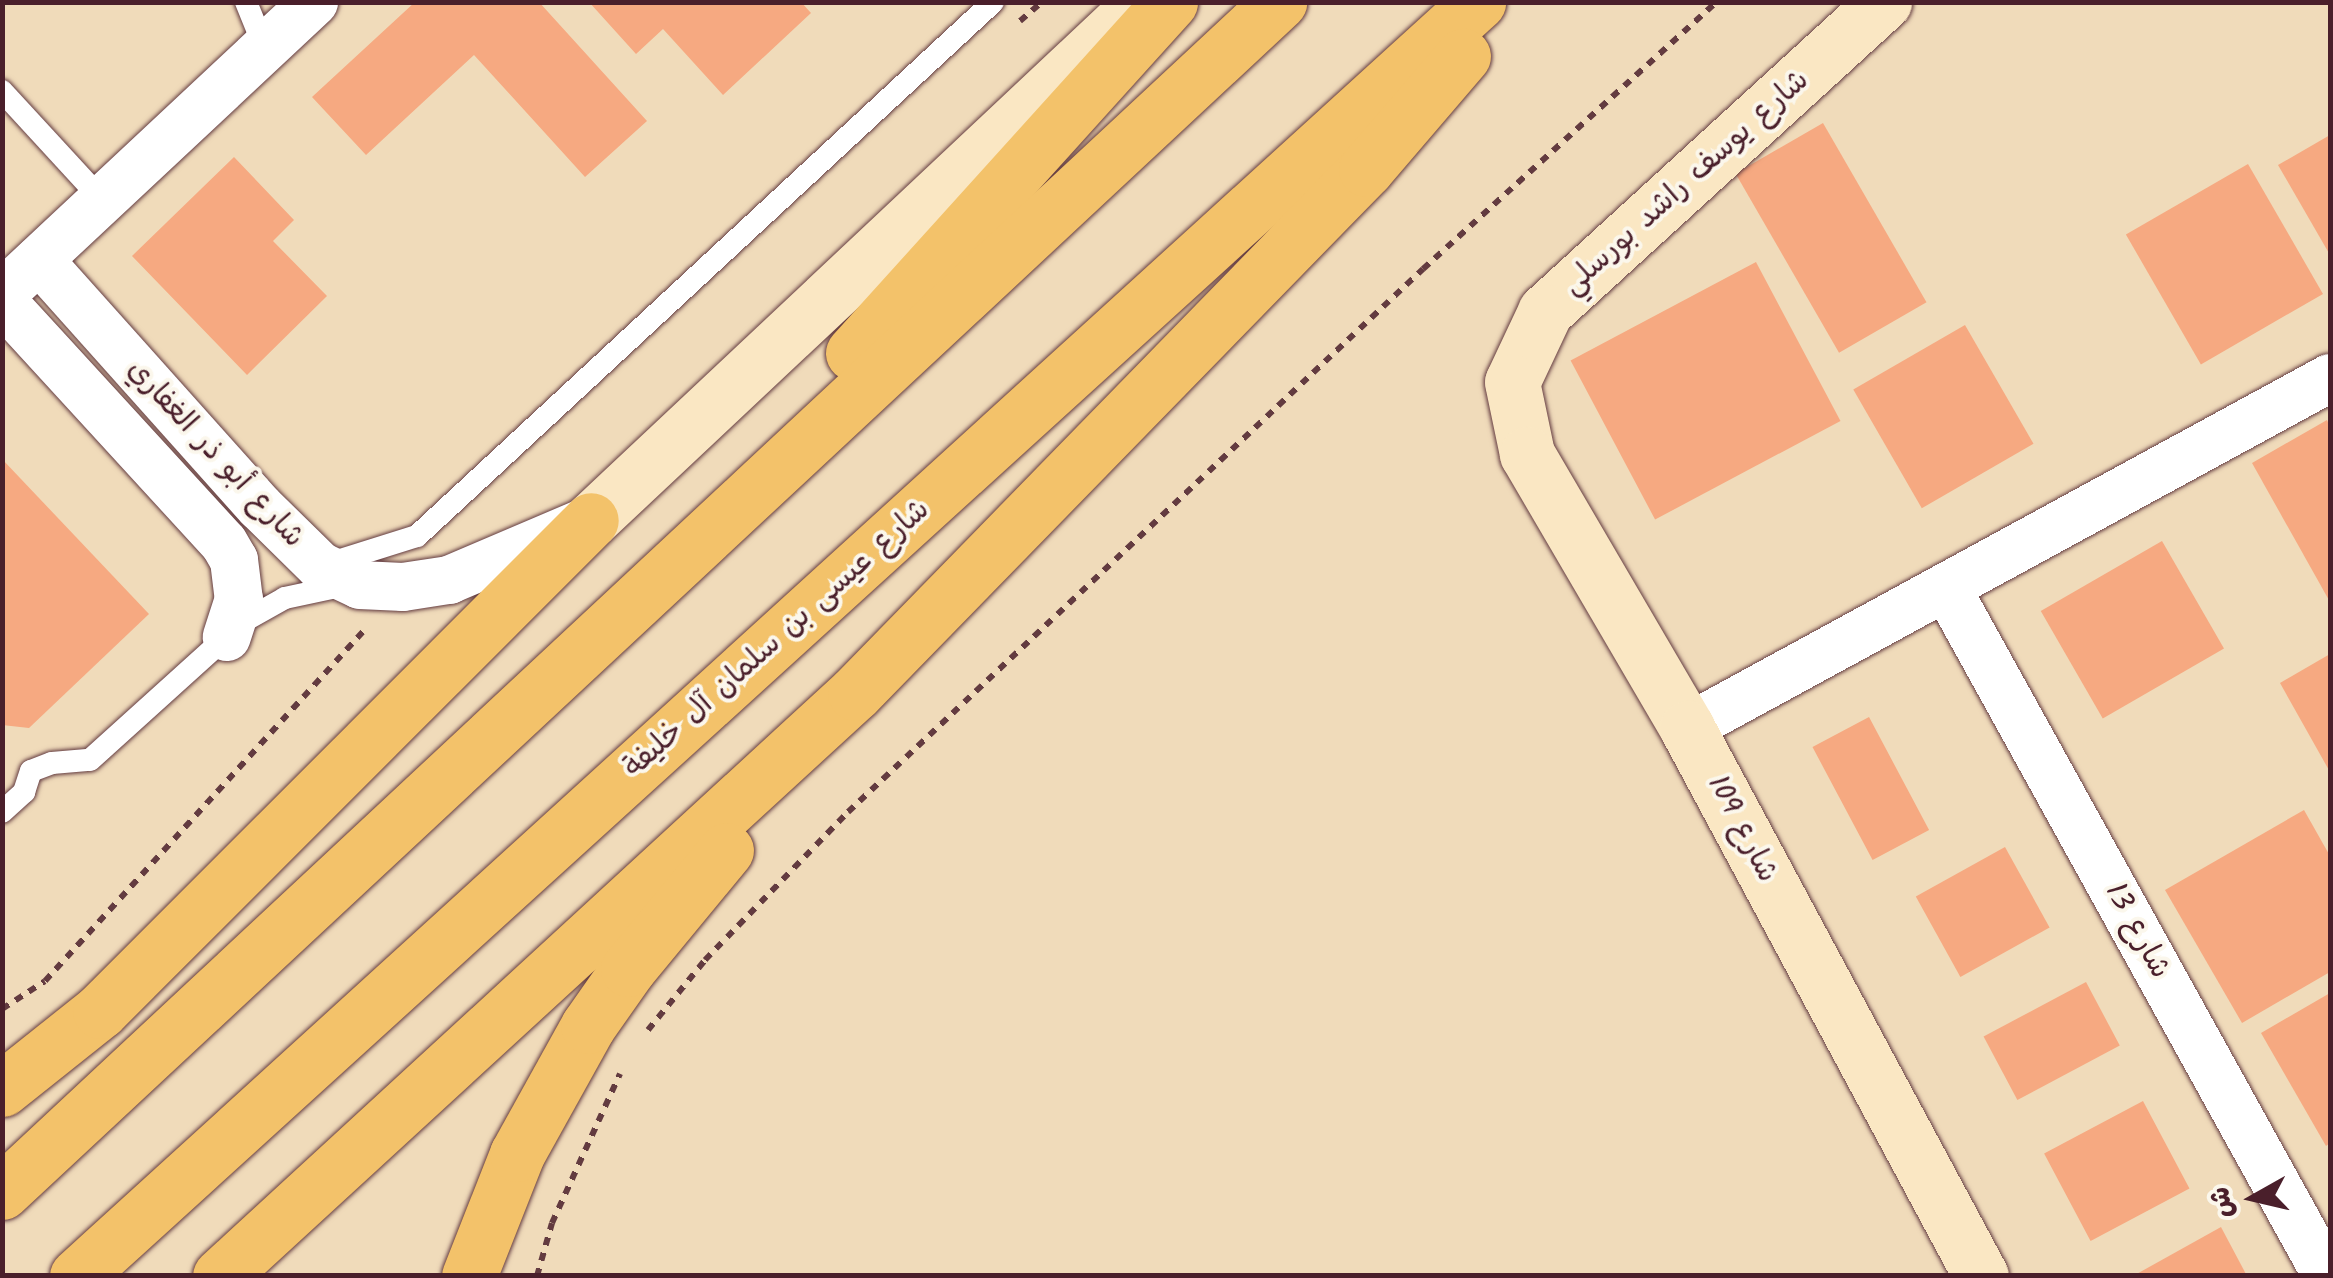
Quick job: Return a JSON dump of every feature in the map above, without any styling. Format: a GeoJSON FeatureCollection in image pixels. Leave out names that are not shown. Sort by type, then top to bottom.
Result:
{"type":"FeatureCollection","features":[{"type":"Feature","properties":{"kind":"highway"},"geometry":{"type":"LineString","coordinates":[[576,653],[1170,2]]}},
{"type":"Feature","properties":{"kind":"highway"},"geometry":{"type":"LineString","coordinates":[[2,1192],[576,653],[1279,2]]}},
{"type":"Feature","properties":{"kind":"highway","name":"شارع عيسى بن سلمان آل خليفة"},"geometry":{"type":"LineString","coordinates":[[77,1276],[1478,2]]}},
{"type":"Feature","properties":{"kind":"highway"},"geometry":{"type":"LineString","coordinates":[[220,1276],[855,693],[1366,169],[1510,2]]}},
{"type":"Feature","properties":{"kind":"highway"},"geometry":{"type":"LineString","coordinates":[[2,1089],[100,1011],[591,520]]}},
{"type":"Feature","properties":{"kind":"highway"},"geometry":{"type":"LineString","coordinates":[[469,1276],[518,1154],[588,1026],[628,969],[855,693]]}},
{"type":"Feature","properties":{"kind":"street","name":"شارع أبو ذر الغفاري"},"geometry":{"type":"LineString","coordinates":[[231,628],[238,580],[224,543],[2,297],[314,2]]}},
{"type":"Feature","properties":{"kind":"street"},"geometry":{"type":"LineString","coordinates":[[361,580],[449,580],[591,520],[1142,2]]}},
{"type":"Feature","properties":{"kind":"street","name":"شارع يوسف راشد بورسلي"},"geometry":{"type":"LineString","coordinates":[[1512,382],[1545,312],[1884,2]]}},
{"type":"Feature","properties":{"kind":"street","name":"شارع أبو ذر الغفاري"},"geometry":{"type":"LineString","coordinates":[[39,260],[260,507],[361,580]]}},
{"type":"Feature","properties":{"kind":"street"},"geometry":{"type":"LineString","coordinates":[[1688,728],[2330,378]]}},
{"type":"Feature","properties":{"kind":"street","name":"شارع 109"},"geometry":{"type":"LineString","coordinates":[[1512,382],[1527,454],[1688,728],[1981,1276]]}},
{"type":"Feature","properties":{"kind":"street"},"geometry":{"type":"LineString","coordinates":[[231,628],[258,566],[260,507]]}},
{"type":"Feature","properties":{"kind":"street","name":"شارع 13"},"geometry":{"type":"LineString","coordinates":[[1946,587],[2327,1276]]}},
{"type":"Feature","properties":{"kind":"lane"},"geometry":{"type":"LineString","coordinates":[[246,2],[265,49]]}},
{"type":"Feature","properties":{"kind":"lane"},"geometry":{"type":"LineString","coordinates":[[2,812],[24,792],[31,771],[52,764],[90,760],[231,628],[285,598],[361,580],[417,536],[992,2]]}},
{"type":"Feature","properties":{"kind":"lane"},"geometry":{"type":"LineString","coordinates":[[2,91],[103,201]]}},
{"type":"Feature","properties":{"kind":"path"},"geometry":{"type":"LineString","coordinates":[[1013,27],[1042,2]]}},
{"type":"Feature","properties":{"kind":"path"},"geometry":{"type":"LineString","coordinates":[[644,1036],[705,960],[848,812],[1422,269],[1716,2]]}},
{"type":"Feature","properties":{"kind":"path"},"geometry":{"type":"LineString","coordinates":[[2,1009],[44,981],[361,580]]}},
{"type":"Feature","properties":{"kind":"path"},"geometry":{"type":"LineString","coordinates":[[536,1276],[552,1223],[623,1068]]}},
{"type":"Feature","properties":{"kind":"building"},"geometry":{"type":"Polygon","coordinates":[[[415,2],[539,2],[647,121],[585,177],[474,55],[366,155],[312,97],[415,2]]]}},
{"type":"Feature","properties":{"kind":"building"},"geometry":{"type":"Polygon","coordinates":[[[589,2],[801,2],[811,13],[723,95],[663,29],[636,54],[589,2]]]}},
{"type":"Feature","properties":{"kind":"building"},"geometry":{"type":"Polygon","coordinates":[[[1823,123],[1926,302],[1839,353],[1736,174],[1823,123]]]}},
{"type":"Feature","properties":{"kind":"building"},"geometry":{"type":"Polygon","coordinates":[[[2330,135],[2330,255],[2278,165],[2330,135]]]}},
{"type":"Feature","properties":{"kind":"building"},"geometry":{"type":"Polygon","coordinates":[[[234,157],[294,220],[273,241],[327,296],[247,375],[132,256],[234,157]]]}},
{"type":"Feature","properties":{"kind":"building"},"geometry":{"type":"Polygon","coordinates":[[[2248,164],[2323,294],[2201,364],[2126,235],[2248,164]]]}},
{"type":"Feature","properties":{"kind":"building"},"geometry":{"type":"Polygon","coordinates":[[[1756,262],[1841,421],[1655,520],[1571,361],[1756,262]]]}},
{"type":"Feature","properties":{"kind":"building"},"geometry":{"type":"Polygon","coordinates":[[[1965,325],[2034,444],[1922,508],[1853,390],[1965,325]]]}},
{"type":"Feature","properties":{"kind":"building"},"geometry":{"type":"Polygon","coordinates":[[[2327,420],[2330,427],[2330,602],[2252,463],[2327,420]]]}},
{"type":"Feature","properties":{"kind":"building"},"geometry":{"type":"Polygon","coordinates":[[[2,459],[149,614],[29,728],[2,725],[2,459]]]}},
{"type":"Feature","properties":{"kind":"building"},"geometry":{"type":"Polygon","coordinates":[[[2162,541],[2224,648],[2103,718],[2041,611],[2162,541]]]}},
{"type":"Feature","properties":{"kind":"building"},"geometry":{"type":"Polygon","coordinates":[[[2330,654],[2330,772],[2280,683],[2330,654]]]}},
{"type":"Feature","properties":{"kind":"building"},"geometry":{"type":"Polygon","coordinates":[[[1869,717],[1929,830],[1873,860],[1812,747],[1869,717]]]}},
{"type":"Feature","properties":{"kind":"building"},"geometry":{"type":"Polygon","coordinates":[[[2304,810],[2330,856],[2330,972],[2242,1023],[2165,890],[2304,810]]]}},
{"type":"Feature","properties":{"kind":"building"},"geometry":{"type":"Polygon","coordinates":[[[2005,847],[2050,927],[1960,977],[1916,896],[2005,847]]]}},
{"type":"Feature","properties":{"kind":"building"},"geometry":{"type":"Polygon","coordinates":[[[2086,982],[2120,1046],[2017,1100],[1984,1036],[2086,982]]]}},
{"type":"Feature","properties":{"kind":"building"},"geometry":{"type":"Polygon","coordinates":[[[2330,993],[2330,1143],[2326,1146],[2261,1033],[2330,993]]]}},
{"type":"Feature","properties":{"kind":"building"},"geometry":{"type":"Polygon","coordinates":[[[2143,1101],[2189,1188],[2091,1241],[2044,1154],[2143,1101]]]}},
{"type":"Feature","properties":{"kind":"building"},"geometry":{"type":"Polygon","coordinates":[[[2221,1227],[2247,1276],[2133,1276],[2221,1227]]]}}]}
